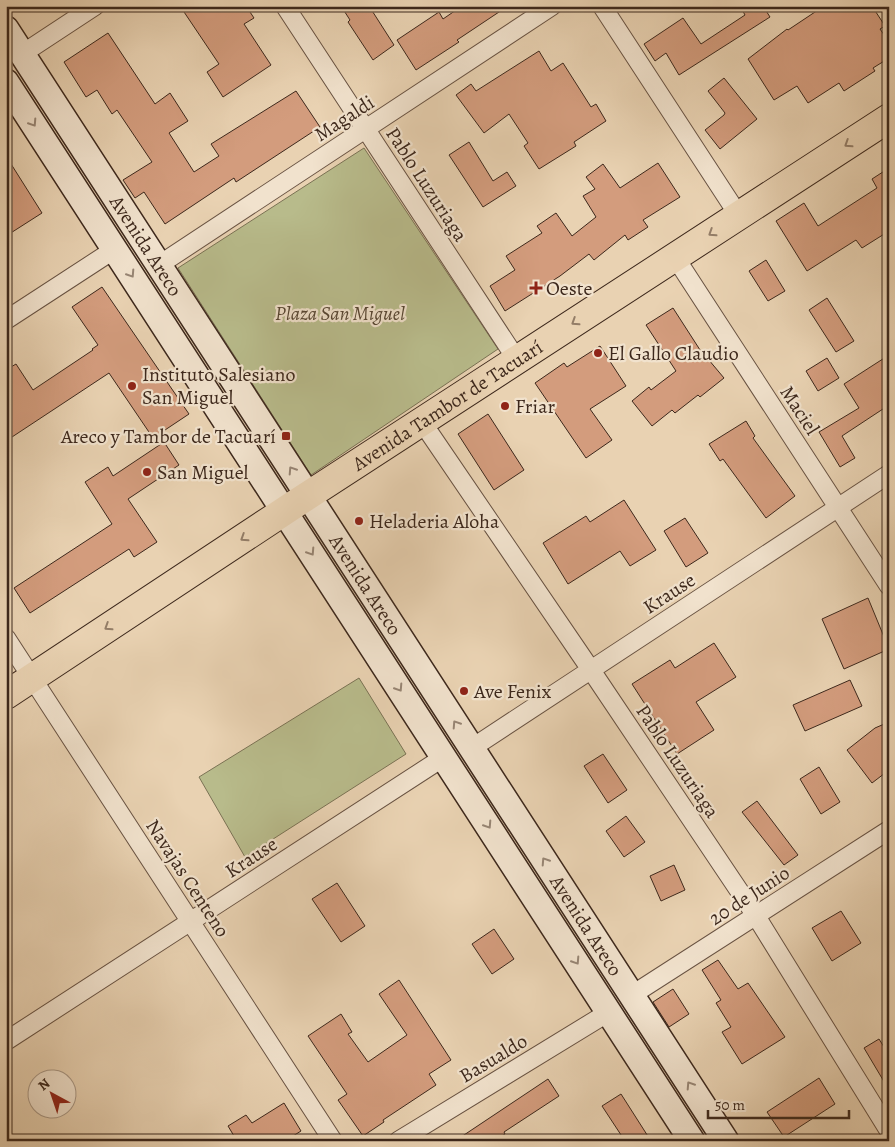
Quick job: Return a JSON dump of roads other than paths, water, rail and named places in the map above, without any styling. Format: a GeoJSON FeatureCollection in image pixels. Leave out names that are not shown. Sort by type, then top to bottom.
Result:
{"type":"FeatureCollection","features":[{"type":"Feature","properties":{"kind":"main road","name":"Avenida Areco"},"geometry":{"type":"LineString","coordinates":[[6,29],[726,1141]]}},
{"type":"Feature","properties":{"kind":"main road","name":"Avenida Areco"},"geometry":{"type":"LineString","coordinates":[[6,82],[692,1141]]}},
{"type":"Feature","properties":{"kind":"main road","name":"Avenida Tambor de Tacuarí"},"geometry":{"type":"LineString","coordinates":[[6,694],[889,118]]}},
{"type":"Feature","properties":{"kind":"street"},"geometry":{"type":"LineString","coordinates":[[22,54],[95,6]]}},
{"type":"Feature","properties":{"kind":"street","name":"Pablo Luzuriaga"},"geometry":{"type":"LineString","coordinates":[[285,6],[517,360]]}},
{"type":"Feature","properties":{"kind":"street","name":"Magaldi"},"geometry":{"type":"LineString","coordinates":[[159,264],[552,6]]}},
{"type":"Feature","properties":{"kind":"street"},"geometry":{"type":"LineString","coordinates":[[602,6],[739,216]]}},
{"type":"Feature","properties":{"kind":"street"},"geometry":{"type":"LineString","coordinates":[[6,320],[115,249]]}},
{"type":"Feature","properties":{"kind":"street","name":"Maciel"},"geometry":{"type":"LineString","coordinates":[[675,257],[889,586]]}},
{"type":"Feature","properties":{"kind":"street","name":"Pablo Luzuriaga"},"geometry":{"type":"LineString","coordinates":[[422,422],[756,916],[889,1131]]}},
{"type":"Feature","properties":{"kind":"street","name":"Krause"},"geometry":{"type":"LineString","coordinates":[[472,748],[889,474]]}},
{"type":"Feature","properties":{"kind":"street","name":"Navajas Centeno"},"geometry":{"type":"LineString","coordinates":[[6,638],[333,1141]]}},
{"type":"Feature","properties":{"kind":"street","name":"Krause"},"geometry":{"type":"LineString","coordinates":[[6,1041],[444,757]]}},
{"type":"Feature","properties":{"kind":"street","name":"20 de Junio"},"geometry":{"type":"LineString","coordinates":[[632,995],[889,830]]}},
{"type":"Feature","properties":{"kind":"street","name":"Basualdo"},"geometry":{"type":"LineString","coordinates":[[398,1141],[609,1012]]}},
{"type":"Feature","properties":{"kind":"place","name":"Oeste"},"geometry":{"type":"Point","coordinates":[536,288]}},
{"type":"Feature","properties":{"kind":"place","name":"El Gallo Claudio"},"geometry":{"type":"Point","coordinates":[598,353]}},
{"type":"Feature","properties":{"kind":"place","name":"Instituto Salesiano San Miguel"},"geometry":{"type":"Point","coordinates":[132,386]}},
{"type":"Feature","properties":{"kind":"place","name":"Friar"},"geometry":{"type":"Point","coordinates":[505,406]}},
{"type":"Feature","properties":{"kind":"place","name":"Areco y Tambor de Tacuarí"},"geometry":{"type":"Point","coordinates":[286,436]}},
{"type":"Feature","properties":{"kind":"place","name":"San Miguel"},"geometry":{"type":"Point","coordinates":[147,472]}},
{"type":"Feature","properties":{"kind":"place","name":"Heladeria Aloha"},"geometry":{"type":"Point","coordinates":[359,521]}},
{"type":"Feature","properties":{"kind":"place","name":"Ave Fenix"},"geometry":{"type":"Point","coordinates":[464,691]}},
{"type":"Feature","properties":{"kind":"park label","name":"Plaza San Miguel"},"geometry":{"type":"Point","coordinates":[340,313]}}]}
